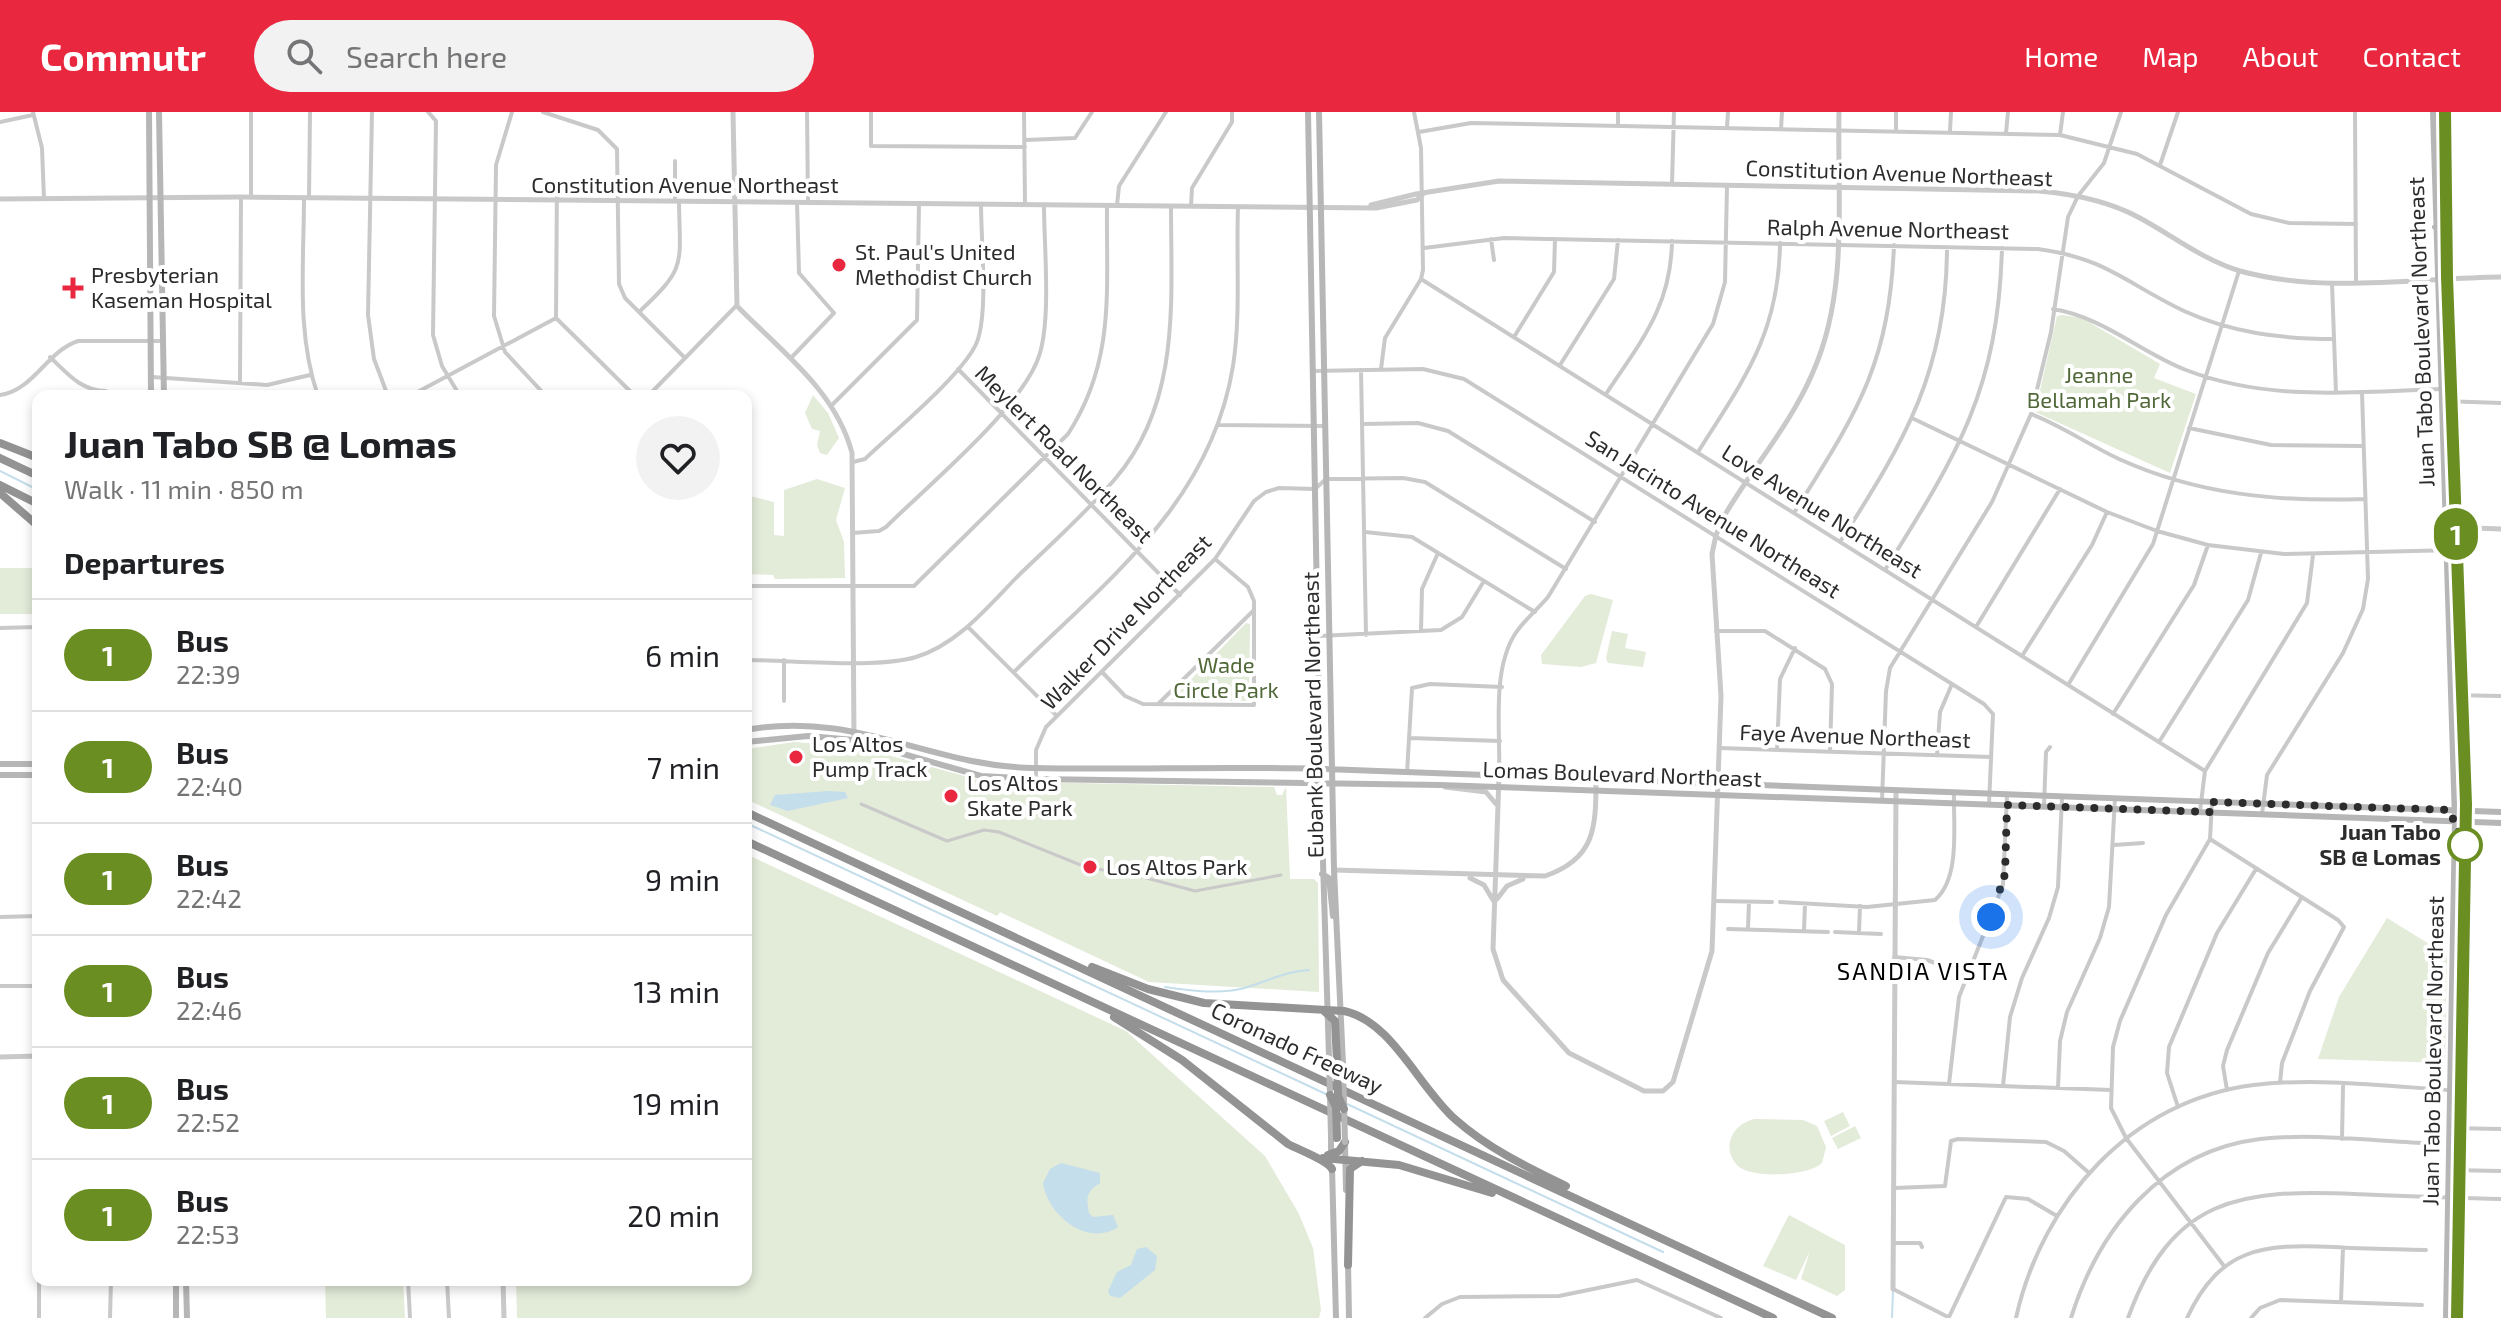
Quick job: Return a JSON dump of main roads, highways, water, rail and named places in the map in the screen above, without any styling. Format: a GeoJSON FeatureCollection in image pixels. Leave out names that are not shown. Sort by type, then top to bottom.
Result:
{"type":"FeatureCollection","features":[{"type":"Feature","properties":{"kind":"highway"},"geometry":{"type":"LineString","coordinates":[[0,443],[32,456]]}},
{"type":"Feature","properties":{"kind":"highway"},"geometry":{"type":"LineString","coordinates":[[0,458],[32,473]]}},
{"type":"Feature","properties":{"kind":"highway"},"geometry":{"type":"LineString","coordinates":[[0,485],[32,501]]}},
{"type":"Feature","properties":{"kind":"highway"},"geometry":{"type":"LineString","coordinates":[[0,493],[32,521]]}},
{"type":"Feature","properties":{"kind":"highway","name":"Coronado Freeway"},"geometry":{"type":"LineString","coordinates":[[752,815],[1832,1318]]}},
{"type":"Feature","properties":{"kind":"highway","name":"Coronado Freeway"},"geometry":{"type":"LineString","coordinates":[[752,844],[1773,1318]]}},
{"type":"Feature","properties":{"kind":"highway"},"geometry":{"type":"LineString","coordinates":[[1034,945],[1181,998],[1335,1012],[1367,1021],[1384,1034],[1426,1090],[1465,1128],[1494,1149],[1600,1208]]}},
{"type":"Feature","properties":{"kind":"highway"},"geometry":{"type":"LineString","coordinates":[[1016,968],[1146,1035],[1288,1144],[1304,1152],[1336,1159],[1399,1165],[1448,1177],[1585,1231]]}},
{"type":"Feature","properties":{"kind":"highway"},"geometry":{"type":"LineString","coordinates":[[1328,1028],[1335,1012]]}},
{"type":"Feature","properties":{"kind":"highway"},"geometry":{"type":"LineString","coordinates":[[1335,1012],[1337,1092],[1344,1109]]}},
{"type":"Feature","properties":{"kind":"highway"},"geometry":{"type":"LineString","coordinates":[[1330,1095],[1336,1107],[1336,1159]]}},
{"type":"Feature","properties":{"kind":"highway"},"geometry":{"type":"LineString","coordinates":[[1348,1265],[1352,1236],[1350,1169],[1364,1161]]}},
{"type":"Feature","properties":{"kind":"main road"},"geometry":{"type":"LineString","coordinates":[[149,112],[153,390]]}},
{"type":"Feature","properties":{"kind":"main road"},"geometry":{"type":"LineString","coordinates":[[159,112],[164,390]]}},
{"type":"Feature","properties":{"kind":"main road","name":"Eubank Boulevard Northeast"},"geometry":{"type":"LineString","coordinates":[[1308,112],[1322,874],[1335,1012]]}},
{"type":"Feature","properties":{"kind":"main road","name":"Eubank Boulevard Northeast"},"geometry":{"type":"LineString","coordinates":[[1319,112],[1334,870],[1338,931],[1335,1012]]}},
{"type":"Feature","properties":{"kind":"main road","name":"Juan Tabo Boulevard Northeast"},"geometry":{"type":"LineString","coordinates":[[2433,112],[2455,810],[2446,1318]]}},
{"type":"Feature","properties":{"kind":"main road","name":"Juan Tabo Boulevard Northeast"},"geometry":{"type":"LineString","coordinates":[[2445,112],[2447,277],[2466,811],[2457,1318]]}},
{"type":"Feature","properties":{"kind":"main road"},"geometry":{"type":"LineString","coordinates":[[1308,133],[1319,133]]}},
{"type":"Feature","properties":{"kind":"main road"},"geometry":{"type":"LineString","coordinates":[[2435,227],[2440,232],[2441,268],[2447,277]]}},
{"type":"Feature","properties":{"kind":"main road"},"geometry":{"type":"LineString","coordinates":[[1311,264],[1322,264]]}},
{"type":"Feature","properties":{"kind":"main road"},"geometry":{"type":"LineString","coordinates":[[1317,562],[1328,562]]}},
{"type":"Feature","properties":{"kind":"main road","name":"Lomas Boulevard Northeast"},"geometry":{"type":"LineString","coordinates":[[752,729],[797,725],[852,729],[955,759],[1036,768],[1320,769],[2501,812]]}},
{"type":"Feature","properties":{"kind":"main road","name":"Lomas Boulevard Northeast"},"geometry":{"type":"LineString","coordinates":[[752,741],[808,736],[854,740],[981,776],[1036,779],[1440,785],[2501,823]]}},
{"type":"Feature","properties":{"kind":"main road"},"geometry":{"type":"LineString","coordinates":[[0,764],[32,764]]}},
{"type":"Feature","properties":{"kind":"main road"},"geometry":{"type":"LineString","coordinates":[[1175,779],[1185,775],[1212,775],[1214,768]]}},
{"type":"Feature","properties":{"kind":"main road"},"geometry":{"type":"LineString","coordinates":[[0,775],[32,775]]}},
{"type":"Feature","properties":{"kind":"main road"},"geometry":{"type":"LineString","coordinates":[[1322,874],[1329,878],[1338,931]]}},
{"type":"Feature","properties":{"kind":"main road"},"geometry":{"type":"LineString","coordinates":[[1328,1028],[1336,1060],[1330,1095]]}},
{"type":"Feature","properties":{"kind":"main road"},"geometry":{"type":"LineString","coordinates":[[1338,1139],[1344,1109]]}},
{"type":"Feature","properties":{"kind":"main road"},"geometry":{"type":"LineString","coordinates":[[1336,1159],[1348,1265],[1349,1318]]}},
{"type":"Feature","properties":{"kind":"main road"},"geometry":{"type":"LineString","coordinates":[[1336,1159],[1336,1318]]}},
{"type":"Feature","properties":{"kind":"main road"},"geometry":{"type":"LineString","coordinates":[[2447,1285],[2458,1285]]}},
{"type":"Feature","properties":{"kind":"main road"},"geometry":{"type":"LineString","coordinates":[[176,1286],[176,1318]]}},
{"type":"Feature","properties":{"kind":"main road"},"geometry":{"type":"LineString","coordinates":[[186,1286],[187,1318]]}},
{"type":"Feature","properties":{"kind":"water"},"geometry":{"type":"Polygon","coordinates":[[[845,792],[848,798],[788,811],[770,805],[775,795],[845,792]]]}},
{"type":"Feature","properties":{"kind":"water"},"geometry":{"type":"Polygon","coordinates":[[[1061,1163],[1100,1173],[1100,1183],[1088,1195],[1089,1213],[1093,1217],[1113,1215],[1118,1227],[1094,1233],[1070,1224],[1060,1216],[1046,1195],[1043,1183],[1050,1169],[1061,1163]]]}},
{"type":"Feature","properties":{"kind":"water"},"geometry":{"type":"Polygon","coordinates":[[[1146,1247],[1157,1256],[1155,1270],[1120,1298],[1110,1296],[1108,1291],[1117,1272],[1131,1265],[1137,1249],[1146,1247]]]}},
{"type":"Feature","properties":{"kind":"waterway"},"geometry":{"type":"LineString","coordinates":[[0,471],[32,487]]}},
{"type":"Feature","properties":{"kind":"waterway"},"geometry":{"type":"LineString","coordinates":[[752,826],[1328,1095]]}},
{"type":"Feature","properties":{"kind":"waterway"},"geometry":{"type":"LineString","coordinates":[[1165,987],[1228,991],[1309,970]]}},
{"type":"Feature","properties":{"kind":"waterway"},"geometry":{"type":"LineString","coordinates":[[1345,1103],[1663,1252]]}},
{"type":"Feature","properties":{"kind":"waterway"},"geometry":{"type":"LineString","coordinates":[[1892,1318],[1893,1291]]}},
{"type":"Feature","properties":{"kind":"place","name":"St. Paul's United Methodist Church"},"geometry":{"type":"Point","coordinates":[839,265]}},
{"type":"Feature","properties":{"kind":"place","name":"Presbyterian Kaseman Hospital"},"geometry":{"type":"Point","coordinates":[73,288]}},
{"type":"Feature","properties":{"kind":"place","name":"Los Altos Pump Track"},"geometry":{"type":"Point","coordinates":[796,757]}},
{"type":"Feature","properties":{"kind":"place","name":"Los Altos Skate Park"},"geometry":{"type":"Point","coordinates":[951,796]}},
{"type":"Feature","properties":{"kind":"place","name":"Juan Tabo SB @ Lomas"},"geometry":{"type":"Point","coordinates":[2465,845]}},
{"type":"Feature","properties":{"kind":"place","name":"Los Altos Park"},"geometry":{"type":"Point","coordinates":[1090,867]}},
{"type":"Feature","properties":{"kind":"district","name":"SANDIA VISTA"},"geometry":{"type":"Point","coordinates":[1923,972]}},
{"type":"Feature","properties":{"kind":"park label","name":"Jeanne Bellamah Park"},"geometry":{"type":"Point","coordinates":[2099,388]}},
{"type":"Feature","properties":{"kind":"park label","name":"Wade Circle Park"},"geometry":{"type":"Point","coordinates":[1226,678]}}]}
